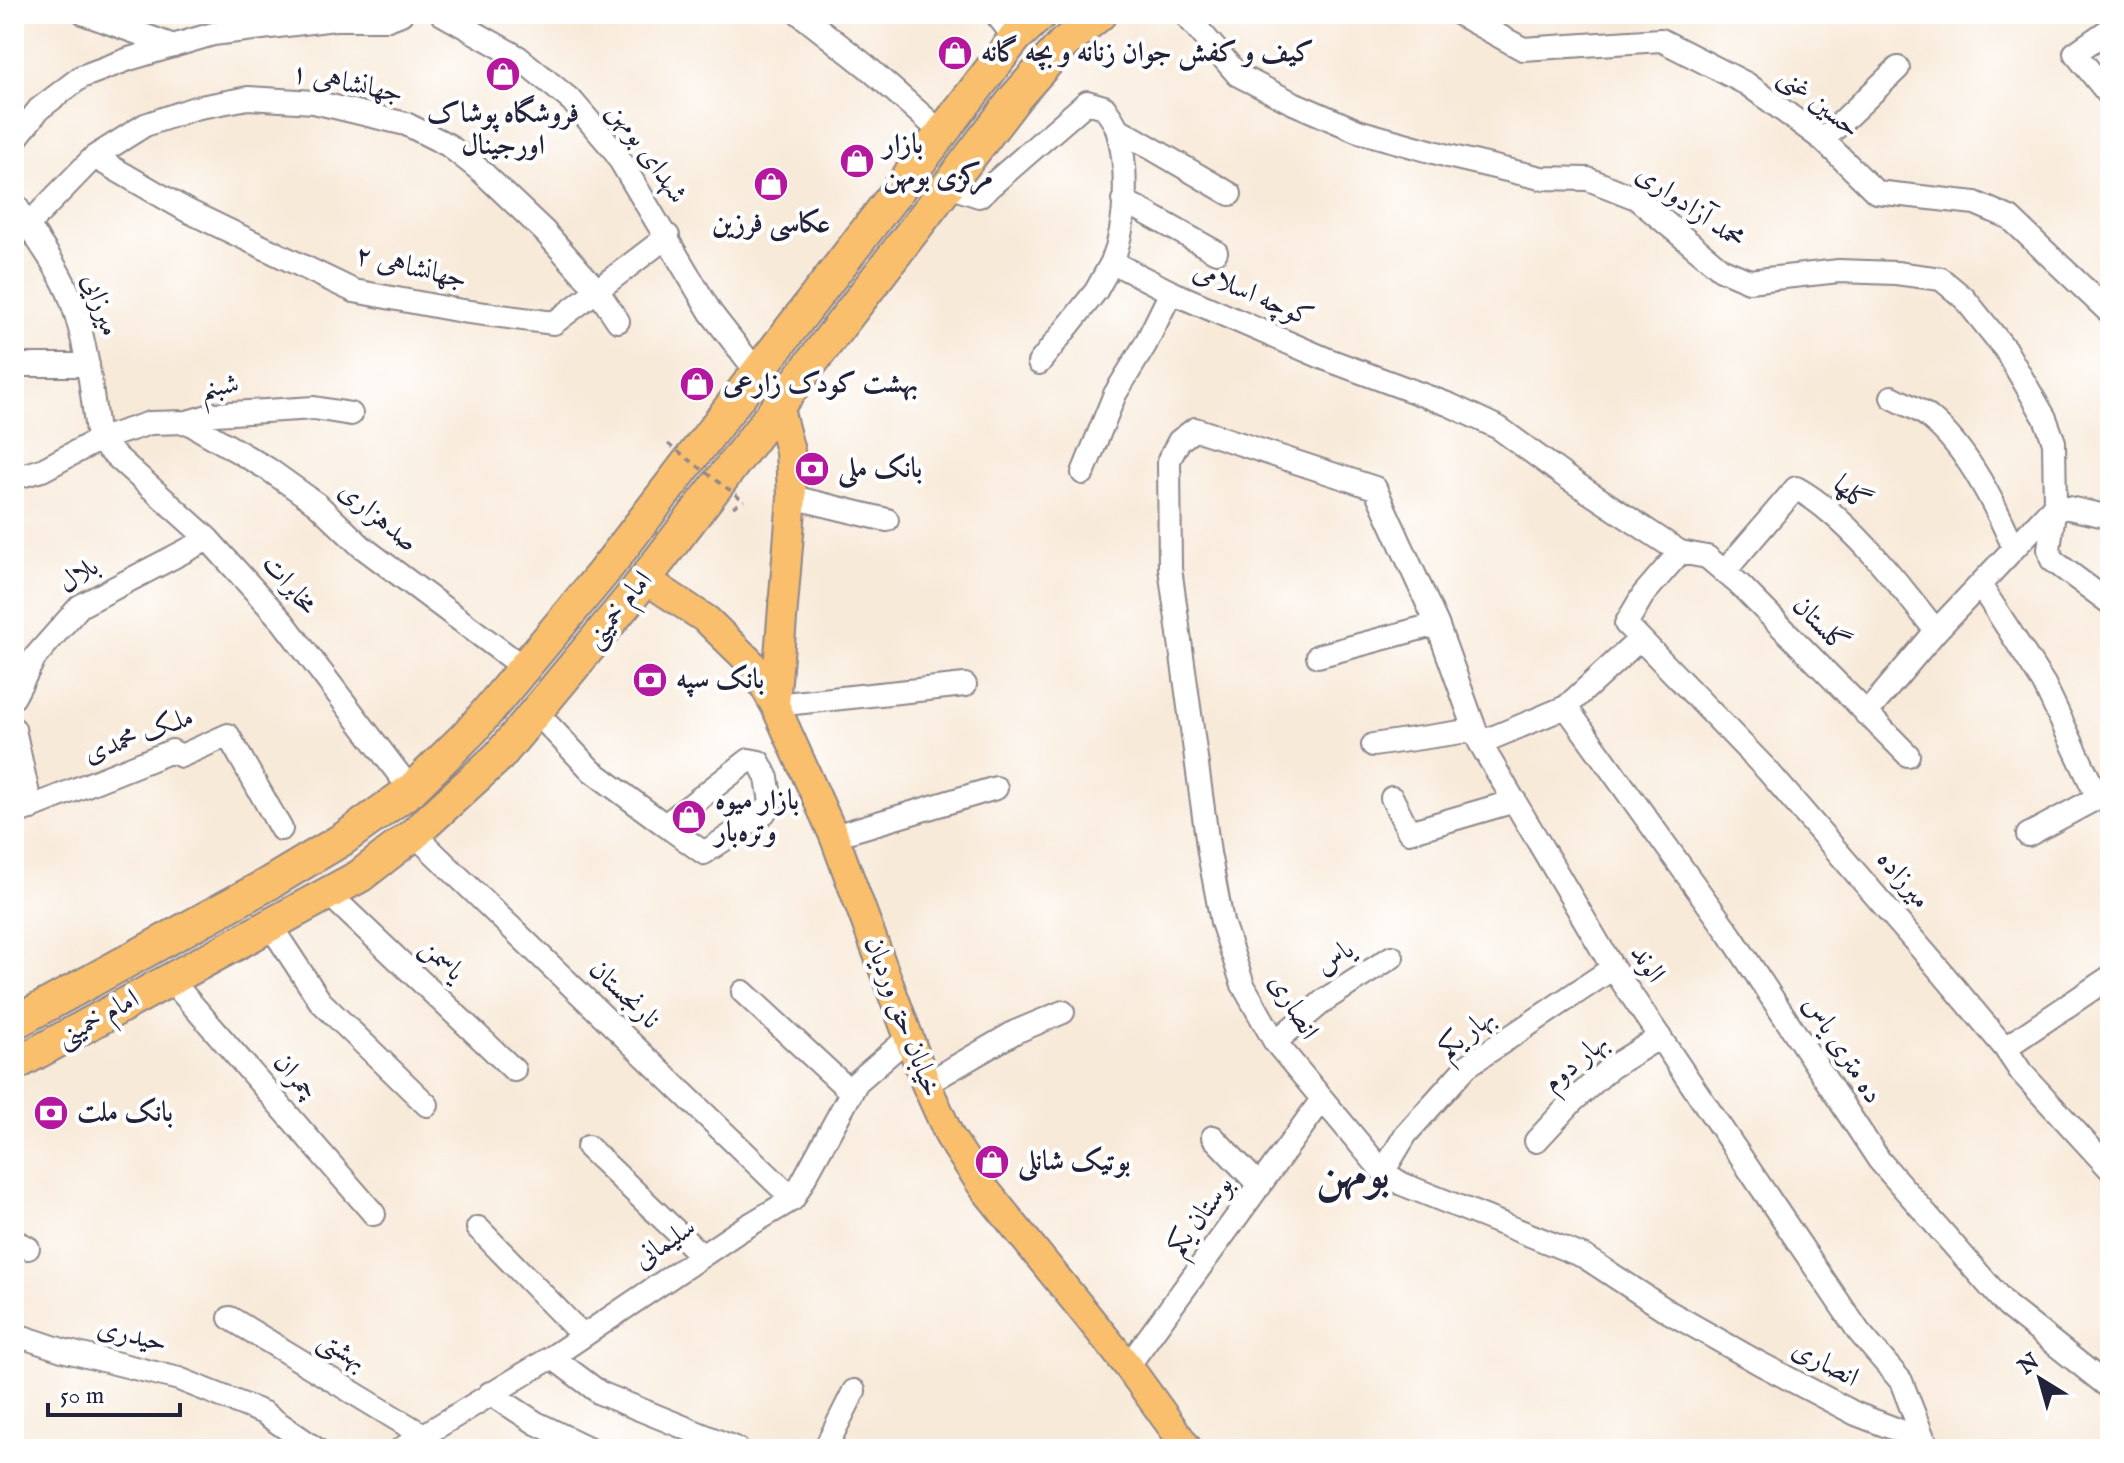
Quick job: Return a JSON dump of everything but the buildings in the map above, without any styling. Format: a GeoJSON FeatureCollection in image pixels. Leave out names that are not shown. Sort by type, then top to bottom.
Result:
{"type":"FeatureCollection","features":[{"type":"Feature","properties":{"kind":"highway","name":"امام خمینی"},"geometry":{"type":"LineString","coordinates":[[14,1023],[268,884],[343,839],[411,790],[472,730],[602,574],[941,132],[1006,26],[1041,14]]}},
{"type":"Feature","properties":{"kind":"highway","name":"امام خمینی"},"geometry":{"type":"LineString","coordinates":[[14,1065],[360,876],[414,834],[499,756],[645,579],[1016,97],[1063,44],[1100,14]]}},
{"type":"Feature","properties":{"kind":"main road"},"geometry":{"type":"LineString","coordinates":[[775,705],[792,497],[790,451],[778,405]]}},
{"type":"Feature","properties":{"kind":"main road","name":"خیابان حق وردیان"},"geometry":{"type":"LineString","coordinates":[[645,579],[707,620],[751,663],[775,705],[834,836],[926,1084],[950,1137],[983,1187],[1128,1366],[1188,1449]]}},
{"type":"Feature","properties":{"kind":"street"},"geometry":{"type":"LineString","coordinates":[[85,14],[174,46]]}},
{"type":"Feature","properties":{"kind":"street"},"geometry":{"type":"LineString","coordinates":[[14,141],[39,109],[81,77],[174,46],[213,34],[335,19],[388,19],[401,14]]}},
{"type":"Feature","properties":{"kind":"street","name":"شهدای بومهن"},"geometry":{"type":"LineString","coordinates":[[442,14],[518,57],[572,101],[614,150],[668,236],[711,313],[757,372]]}},
{"type":"Feature","properties":{"kind":"street"},"geometry":{"type":"LineString","coordinates":[[800,14],[866,66],[941,132]]}},
{"type":"Feature","properties":{"kind":"street","name":"محمد آزادواری"},"geometry":{"type":"LineString","coordinates":[[1185,14],[1238,75],[1291,102],[1358,131],[1448,156],[1541,178],[1588,179],[1636,198],[1721,269],[1749,281],[1839,271],[1896,273],[1941,279],[1964,298],[2005,349],[2045,418],[2054,442],[2055,505],[2049,549],[2052,560],[2110,603]]}},
{"type":"Feature","properties":{"kind":"street","name":"حسین غنی"},"geometry":{"type":"LineString","coordinates":[[1459,14],[1523,49],[1661,40],[1747,84],[1823,140],[1876,192],[1975,203],[2010,218],[2110,313]]}},
{"type":"Feature","properties":{"kind":"street"},"geometry":{"type":"LineString","coordinates":[[2110,29],[2075,53],[2110,96]]}},
{"type":"Feature","properties":{"kind":"street"},"geometry":{"type":"LineString","coordinates":[[1823,140],[1898,68]]}},
{"type":"Feature","properties":{"kind":"street","name":"جهانشاهی ۱"},"geometry":{"type":"LineString","coordinates":[[27,226],[94,157],[145,125],[195,108],[248,98],[314,102],[406,124],[448,145],[481,171],[545,232],[597,290],[618,321]]}},
{"type":"Feature","properties":{"kind":"street"},"geometry":{"type":"LineString","coordinates":[[948,186],[979,196],[1087,102],[1104,107],[1117,128],[1125,178],[1120,242],[1096,291],[1039,363]]}},
{"type":"Feature","properties":{"kind":"street"},"geometry":{"type":"LineString","coordinates":[[1117,128],[1230,194]]}},
{"type":"Feature","properties":{"kind":"street","name":"جهانشاهی ۲"},"geometry":{"type":"LineString","coordinates":[[94,157],[186,210],[354,291],[462,311],[554,323],[668,236]]}},
{"type":"Feature","properties":{"kind":"street"},"geometry":{"type":"LineString","coordinates":[[1123,200],[1216,252]]}},
{"type":"Feature","properties":{"kind":"street","name":"میرزایی"},"geometry":{"type":"LineString","coordinates":[[14,202],[27,226],[46,250],[70,298],[88,365],[98,440]]}},
{"type":"Feature","properties":{"kind":"street","name":"کوچه اسلامی"},"geometry":{"type":"LineString","coordinates":[[1112,262],[1171,292],[1326,359],[1450,405],[1499,428],[1566,477],[1680,552]]}},
{"type":"Feature","properties":{"kind":"street"},"geometry":{"type":"LineString","coordinates":[[1083,473],[1115,394],[1145,345],[1171,292]]}},
{"type":"Feature","properties":{"kind":"street"},"geometry":{"type":"LineString","coordinates":[[14,365],[88,365]]}},
{"type":"Feature","properties":{"kind":"street"},"geometry":{"type":"LineString","coordinates":[[1892,397],[1930,417],[1963,455],[1993,501],[2014,548]]}},
{"type":"Feature","properties":{"kind":"street","name":"شبنم"},"geometry":{"type":"LineString","coordinates":[[14,478],[42,470],[98,440],[150,423],[187,422],[215,414],[314,408],[351,414]]}},
{"type":"Feature","properties":{"kind":"street","name":"صدهزاری"},"geometry":{"type":"LineString","coordinates":[[187,422],[268,469],[317,504],[361,546],[524,668]]}},
{"type":"Feature","properties":{"kind":"street","name":"انصاری"},"geometry":{"type":"LineString","coordinates":[[1375,488],[1195,429],[1179,441],[1169,460],[1170,568],[1209,853],[1222,922],[1243,985],[1275,1042],[1383,1172],[1402,1184],[1585,1257],[1669,1312],[1759,1363],[1856,1414],[1928,1444]]}},
{"type":"Feature","properties":{"kind":"street","name":"مخابرات"},"geometry":{"type":"LineString","coordinates":[[98,440],[208,539],[283,622],[411,790]]}},
{"type":"Feature","properties":{"kind":"street","name":"الوند"},"geometry":{"type":"LineString","coordinates":[[1375,488],[1437,624],[1478,736],[1515,801],[1613,968],[1859,1332],[1901,1381],[1928,1444]]}},
{"type":"Feature","properties":{"kind":"street","name":"گلها"},"geometry":{"type":"LineString","coordinates":[[1724,572],[1796,488],[1816,499],[1862,545],[1936,631]]}},
{"type":"Feature","properties":{"kind":"street"},"geometry":{"type":"LineString","coordinates":[[792,497],[887,520]]}},
{"type":"Feature","properties":{"kind":"street"},"geometry":{"type":"LineString","coordinates":[[1866,714],[1936,631],[2055,505],[2110,517]]}},
{"type":"Feature","properties":{"kind":"street","name":"بلال"},"geometry":{"type":"LineString","coordinates":[[14,697],[35,657],[80,606],[208,539]]}},
{"type":"Feature","properties":{"kind":"street"},"geometry":{"type":"LineString","coordinates":[[1373,745],[1478,736],[1566,707],[1640,639],[1626,624],[1643,595],[1680,552]]}},
{"type":"Feature","properties":{"kind":"street","name":"گلستان"},"geometry":{"type":"LineString","coordinates":[[1680,552],[1707,557],[1724,572],[1908,755]]}},
{"type":"Feature","properties":{"kind":"street"},"geometry":{"type":"LineString","coordinates":[[1980,585],[2044,684],[2104,794],[2028,835]]}},
{"type":"Feature","properties":{"kind":"street"},"geometry":{"type":"LineString","coordinates":[[1318,656],[1437,624]]}},
{"type":"Feature","properties":{"kind":"street","name":"میرزاده"},"geometry":{"type":"LineString","coordinates":[[1640,639],[1767,770],[2005,1048],[2021,1072],[2110,1169]]}},
{"type":"Feature","properties":{"kind":"street"},"geometry":{"type":"LineString","coordinates":[[775,705],[965,685]]}},
{"type":"Feature","properties":{"kind":"street","name":"ده متری یاس"},"geometry":{"type":"LineString","coordinates":[[1566,707],[1731,936],[1879,1160],[2007,1306],[2110,1388]]}},
{"type":"Feature","properties":{"kind":"street"},"geometry":{"type":"LineString","coordinates":[[536,712],[592,771],[665,825],[704,853],[764,813],[771,802],[767,778],[759,762],[749,760],[665,825]]}},
{"type":"Feature","properties":{"kind":"street"},"geometry":{"type":"LineString","coordinates":[[14,729],[22,811]]}},
{"type":"Feature","properties":{"kind":"street","name":"ملک محمدی"},"geometry":{"type":"LineString","coordinates":[[22,811],[172,751],[181,756],[228,735],[281,829]]}},
{"type":"Feature","properties":{"kind":"street"},"geometry":{"type":"LineString","coordinates":[[834,836],[996,788]]}},
{"type":"Feature","properties":{"kind":"street"},"geometry":{"type":"LineString","coordinates":[[1392,798],[1409,832],[1515,801]]}},
{"type":"Feature","properties":{"kind":"street","name":"نارنجستان"},"geometry":{"type":"LineString","coordinates":[[414,834],[793,1199]]}},
{"type":"Feature","properties":{"kind":"street","name":"یاسمن"},"geometry":{"type":"LineString","coordinates":[[329,894],[514,1070]]}},
{"type":"Feature","properties":{"kind":"street"},"geometry":{"type":"LineString","coordinates":[[270,925],[320,1001],[427,1105]]}},
{"type":"Feature","properties":{"kind":"street","name":"یاس"},"geometry":{"type":"LineString","coordinates":[[1275,1042],[1326,999],[1392,957]]}},
{"type":"Feature","properties":{"kind":"street","name":"بهار یکم"},"geometry":{"type":"LineString","coordinates":[[1383,1172],[1406,1134],[1467,1066],[1613,968]]}},
{"type":"Feature","properties":{"kind":"street","name":"چمران"},"geometry":{"type":"LineString","coordinates":[[170,979],[374,1214]]}},
{"type":"Feature","properties":{"kind":"street"},"geometry":{"type":"LineString","coordinates":[[2005,1048],[2108,985]]}},
{"type":"Feature","properties":{"kind":"street"},"geometry":{"type":"LineString","coordinates":[[743,992],[851,1092]]}},
{"type":"Feature","properties":{"kind":"street"},"geometry":{"type":"LineString","coordinates":[[926,1084],[1015,1032],[1063,1012]]}},
{"type":"Feature","properties":{"kind":"street","name":"سلیمانی"},"geometry":{"type":"LineString","coordinates":[[401,1449],[552,1357],[793,1199],[857,1082],[909,1037]]}},
{"type":"Feature","properties":{"kind":"street","name":"بهار دوم"},"geometry":{"type":"LineString","coordinates":[[1536,1141],[1573,1101],[1610,1068],[1660,1037]]}},
{"type":"Feature","properties":{"kind":"street","name":"بوستان یکم"},"geometry":{"type":"LineString","coordinates":[[1128,1366],[1321,1101]]}},
{"type":"Feature","properties":{"kind":"street"},"geometry":{"type":"LineString","coordinates":[[1213,1137],[1260,1186]]}},
{"type":"Feature","properties":{"kind":"street"},"geometry":{"type":"LineString","coordinates":[[588,1147],[702,1256]]}},
{"type":"Feature","properties":{"kind":"street"},"geometry":{"type":"LineString","coordinates":[[478,1228],[583,1336]]}},
{"type":"Feature","properties":{"kind":"street","name":"بهشتی"},"geometry":{"type":"LineString","coordinates":[[230,1318],[423,1435]]}},
{"type":"Feature","properties":{"kind":"street","name":"حیدری"},"geometry":{"type":"LineString","coordinates":[[14,1334],[62,1350],[179,1379],[264,1413],[316,1449]]}},
{"type":"Feature","properties":{"kind":"street"},"geometry":{"type":"LineString","coordinates":[[552,1357],[600,1393],[737,1449]]}},
{"type":"Feature","properties":{"kind":"street"},"geometry":{"type":"LineString","coordinates":[[825,1449],[854,1391]]}},
{"type":"Feature","properties":{"kind":"street"},"geometry":{"type":"LineString","coordinates":[[490,1393],[536,1423],[590,1449]]}},
{"type":"Feature","properties":{"kind":"path"},"geometry":{"type":"LineString","coordinates":[[668,444],[744,501],[733,507]]}},
{"type":"Feature","properties":{"kind":"place","name":"کیف و کفش جوان زنانه و بچه گانه"},"geometry":{"type":"Point","coordinates":[955,53]}},
{"type":"Feature","properties":{"kind":"place","name":"فروشگاه پوشاک اورجینال"},"geometry":{"type":"Point","coordinates":[503,74]}},
{"type":"Feature","properties":{"kind":"place","name":"بازار مرکزی بومهن"},"geometry":{"type":"Point","coordinates":[857,161]}},
{"type":"Feature","properties":{"kind":"place","name":"عکاسی فرزین"},"geometry":{"type":"Point","coordinates":[771,184]}},
{"type":"Feature","properties":{"kind":"place","name":"بهشت کودک زارعی"},"geometry":{"type":"Point","coordinates":[697,384]}},
{"type":"Feature","properties":{"kind":"place","name":"بانک ملی"},"geometry":{"type":"Point","coordinates":[812,469]}},
{"type":"Feature","properties":{"kind":"place","name":"بانک سپه"},"geometry":{"type":"Point","coordinates":[650,680]}},
{"type":"Feature","properties":{"kind":"place","name":"بازار میوه وتره‌بار"},"geometry":{"type":"Point","coordinates":[689,817]}},
{"type":"Feature","properties":{"kind":"place","name":"بانک ملت"},"geometry":{"type":"Point","coordinates":[51,1113]}},
{"type":"Feature","properties":{"kind":"place","name":"بوتیک شانلی"},"geometry":{"type":"Point","coordinates":[992,1162]}},
{"type":"Feature","properties":{"kind":"district","name":"بومهن"},"geometry":{"type":"Point","coordinates":[1353,1175]}}]}
